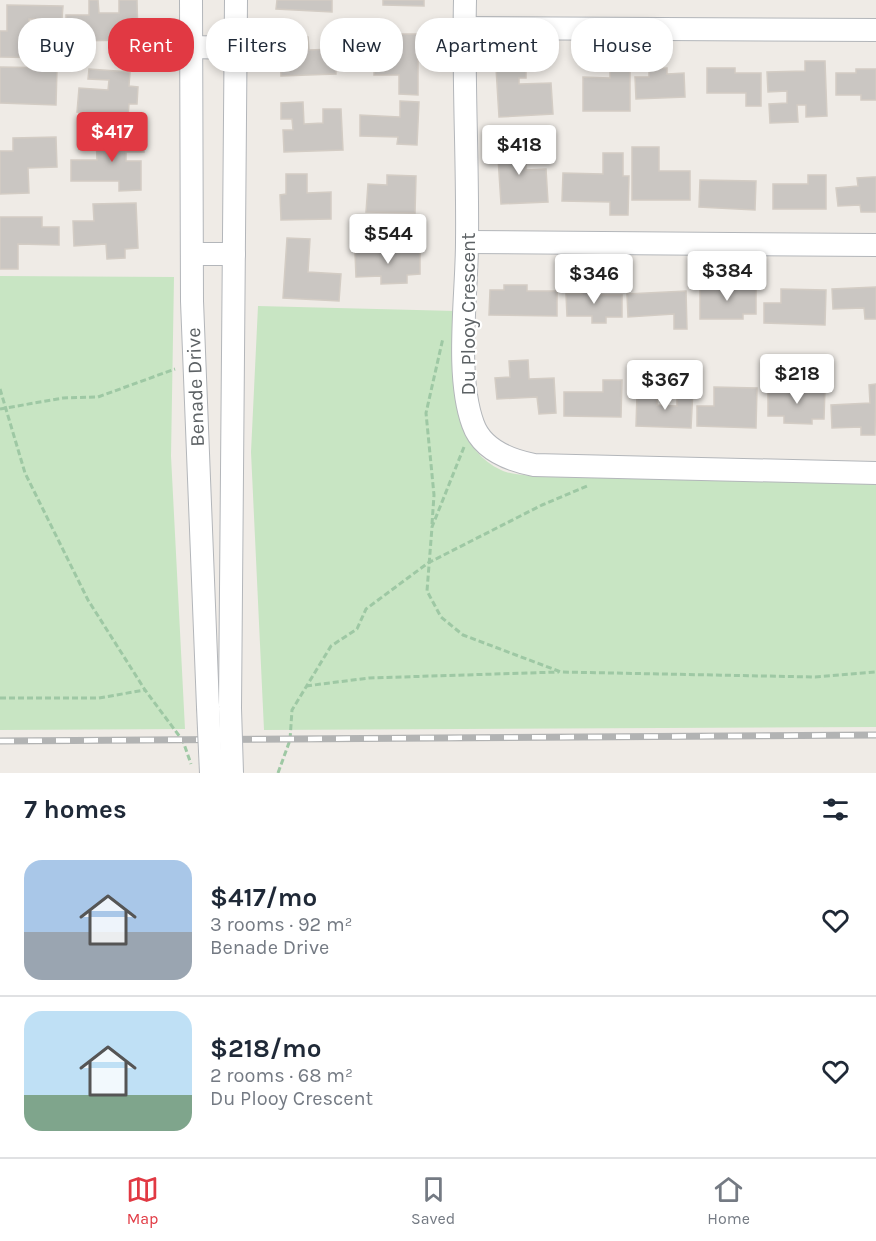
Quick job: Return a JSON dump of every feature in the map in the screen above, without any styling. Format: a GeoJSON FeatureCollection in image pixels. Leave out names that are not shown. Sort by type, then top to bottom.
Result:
{"type":"FeatureCollection","features":[{"type":"Feature","properties":{"kind":"street","name":"Benade Drive"},"geometry":{"type":"LineString","coordinates":[[191,0],[191,18]]}},
{"type":"Feature","properties":{"kind":"street","name":"Benade Drive"},"geometry":{"type":"LineString","coordinates":[[236,0],[236,18]]}},
{"type":"Feature","properties":{"kind":"street","name":"Du Plooy Crescent"},"geometry":{"type":"LineString","coordinates":[[464,18],[465,0]]}},
{"type":"Feature","properties":{"kind":"street"},"geometry":{"type":"LineString","coordinates":[[559,28],[876,30]]}},
{"type":"Feature","properties":{"kind":"street","name":"Benade Drive"},"geometry":{"type":"LineString","coordinates":[[191,72],[194,362],[219,707],[232,773]]}},
{"type":"Feature","properties":{"kind":"street","name":"Benade Drive"},"geometry":{"type":"LineString","coordinates":[[212,773],[219,707],[234,254],[236,72]]}},
{"type":"Feature","properties":{"kind":"street","name":"Du Plooy Crescent"},"geometry":{"type":"LineString","coordinates":[[465,72],[467,242],[464,379],[473,425],[484,441],[497,453],[511,460],[534,465],[876,473]]}},
{"type":"Feature","properties":{"kind":"street"},"geometry":{"type":"LineString","coordinates":[[467,242],[876,245]]}},
{"type":"Feature","properties":{"kind":"street"},"geometry":{"type":"LineString","coordinates":[[192,254],[234,254]]}},
{"type":"Feature","properties":{"kind":"path"},"geometry":{"type":"LineString","coordinates":[[444,336],[426,413],[434,495],[427,591],[441,617],[463,636],[561,672]]}},
{"type":"Feature","properties":{"kind":"path"},"geometry":{"type":"LineString","coordinates":[[0,409],[63,398],[98,397],[194,362]]}},
{"type":"Feature","properties":{"kind":"path"},"geometry":{"type":"LineString","coordinates":[[0,389],[25,473],[88,600],[145,690],[183,741],[194,773]]}},
{"type":"Feature","properties":{"kind":"path"},"geometry":{"type":"LineString","coordinates":[[432,527],[473,425]]}},
{"type":"Feature","properties":{"kind":"path"},"geometry":{"type":"LineString","coordinates":[[278,773],[290,740],[292,710],[331,646],[357,629],[366,609],[428,563],[542,505],[594,483]]}},
{"type":"Feature","properties":{"kind":"path"},"geometry":{"type":"LineString","coordinates":[[306,686],[369,678],[561,672],[815,677],[876,672]]}},
{"type":"Feature","properties":{"kind":"path"},"geometry":{"type":"LineString","coordinates":[[0,698],[99,698],[145,690]]}},
{"type":"Feature","properties":{"kind":"green space"},"geometry":{"type":"Polygon","coordinates":[[[0,276],[174,277],[171,456],[185,729],[0,730],[0,276]]]}},
{"type":"Feature","properties":{"kind":"green space"},"geometry":{"type":"Polygon","coordinates":[[[258,306],[456,311],[456,400],[461,421],[469,441],[482,457],[509,473],[538,477],[876,479],[876,727],[264,730],[251,452],[258,306]]]}},
{"type":"Feature","properties":{"kind":"building"},"geometry":{"type":"Polygon","coordinates":[[[89,0],[98,0],[99,13],[119,13],[119,0],[137,0],[137,18],[108,18],[108,40],[96,41],[96,18],[66,18],[66,15],[89,15],[89,0]]]}},
{"type":"Feature","properties":{"kind":"building"},"geometry":{"type":"Polygon","coordinates":[[[277,0],[332,0],[332,12],[276,9],[277,0]]]}},
{"type":"Feature","properties":{"kind":"building"},"geometry":{"type":"Polygon","coordinates":[[[383,0],[424,0],[424,6],[383,5],[383,0]]]}},
{"type":"Feature","properties":{"kind":"building"},"geometry":{"type":"Polygon","coordinates":[[[7,5],[63,6],[62,18],[18,18],[18,57],[0,57],[0,31],[7,31],[7,5]]]}},
{"type":"Feature","properties":{"kind":"building"},"geometry":{"type":"Polygon","coordinates":[[[403,34],[415,34],[415,72],[418,72],[418,95],[399,94],[399,75],[374,75],[374,72],[403,72],[403,34]]]}},
{"type":"Feature","properties":{"kind":"building"},"geometry":{"type":"Polygon","coordinates":[[[308,37],[309,50],[320,50],[320,72],[336,72],[336,74],[281,76],[281,72],[308,72],[308,37]]]}},
{"type":"Feature","properties":{"kind":"building"},"geometry":{"type":"Polygon","coordinates":[[[805,61],[825,61],[827,116],[806,117],[806,105],[797,105],[798,122],[770,123],[769,104],[787,103],[787,91],[768,92],[767,72],[805,71],[805,61]]]}},
{"type":"Feature","properties":{"kind":"building"},"geometry":{"type":"Polygon","coordinates":[[[0,67],[18,67],[18,72],[57,72],[56,105],[0,103],[0,67]]]}},
{"type":"Feature","properties":{"kind":"building"},"geometry":{"type":"Polygon","coordinates":[[[707,68],[735,68],[735,73],[761,73],[761,106],[746,106],[746,93],[707,93],[707,68]]]}},
{"type":"Feature","properties":{"kind":"building"},"geometry":{"type":"Polygon","coordinates":[[[856,69],[876,69],[876,100],[861,100],[861,95],[836,95],[836,73],[856,73],[856,69]]]}},
{"type":"Feature","properties":{"kind":"building"},"geometry":{"type":"Polygon","coordinates":[[[96,70],[130,72],[129,86],[138,87],[137,104],[129,104],[127,129],[103,127],[104,114],[77,112],[79,88],[108,90],[109,80],[88,79],[89,72],[96,72],[96,70]]]}},
{"type":"Feature","properties":{"kind":"building"},"geometry":{"type":"Polygon","coordinates":[[[496,72],[526,72],[526,78],[519,78],[519,84],[551,83],[553,114],[499,117],[496,72]]]}},
{"type":"Feature","properties":{"kind":"building"},"geometry":{"type":"Polygon","coordinates":[[[610,72],[630,72],[630,111],[583,111],[583,77],[610,78],[610,72]]]}},
{"type":"Feature","properties":{"kind":"building"},"geometry":{"type":"Polygon","coordinates":[[[649,72],[684,73],[685,97],[636,99],[635,77],[649,77],[649,72]]]}},
{"type":"Feature","properties":{"kind":"building"},"geometry":{"type":"Polygon","coordinates":[[[400,101],[419,102],[417,145],[397,144],[398,137],[360,136],[360,115],[400,117],[400,101]]]}},
{"type":"Feature","properties":{"kind":"building"},"geometry":{"type":"Polygon","coordinates":[[[303,102],[304,124],[323,123],[323,109],[341,109],[343,150],[284,152],[283,130],[293,130],[292,119],[281,119],[281,103],[303,102]]]}},
{"type":"Feature","properties":{"kind":"building"},"geometry":{"type":"Polygon","coordinates":[[[144,135],[144,152],[126,152],[126,161],[141,161],[141,190],[119,191],[119,181],[71,181],[71,160],[97,160],[96,136],[144,135]]]}},
{"type":"Feature","properties":{"kind":"building"},"geometry":{"type":"Polygon","coordinates":[[[56,137],[57,167],[28,168],[29,193],[0,194],[0,151],[13,151],[13,138],[56,137]]]}},
{"type":"Feature","properties":{"kind":"building"},"geometry":{"type":"Polygon","coordinates":[[[525,140],[526,170],[546,169],[548,202],[501,204],[497,142],[525,140]]]}},
{"type":"Feature","properties":{"kind":"building"},"geometry":{"type":"Polygon","coordinates":[[[632,147],[659,147],[659,171],[690,171],[690,200],[632,200],[632,147]]]}},
{"type":"Feature","properties":{"kind":"building"},"geometry":{"type":"Polygon","coordinates":[[[603,153],[623,153],[623,176],[629,176],[628,215],[610,215],[610,202],[562,201],[563,173],[603,174],[603,153]]]}},
{"type":"Feature","properties":{"kind":"building"},"geometry":{"type":"Polygon","coordinates":[[[286,174],[307,174],[307,193],[331,192],[331,219],[281,220],[280,195],[286,194],[286,174]]]}},
{"type":"Feature","properties":{"kind":"building"},"geometry":{"type":"Polygon","coordinates":[[[387,175],[416,176],[415,213],[366,212],[368,184],[387,185],[387,175]]]}},
{"type":"Feature","properties":{"kind":"building"},"geometry":{"type":"Polygon","coordinates":[[[808,175],[826,175],[826,209],[773,209],[773,184],[808,184],[808,175]]]}},
{"type":"Feature","properties":{"kind":"building"},"geometry":{"type":"Polygon","coordinates":[[[876,177],[876,212],[861,212],[860,205],[838,206],[836,188],[858,186],[857,178],[876,177]]]}},
{"type":"Feature","properties":{"kind":"building"},"geometry":{"type":"Polygon","coordinates":[[[700,180],[756,181],[755,210],[699,207],[700,180]]]}},
{"type":"Feature","properties":{"kind":"building"},"geometry":{"type":"Polygon","coordinates":[[[136,203],[138,248],[125,249],[125,258],[107,259],[106,244],[74,246],[73,221],[94,221],[93,204],[136,203]]]}},
{"type":"Feature","properties":{"kind":"building"},"geometry":{"type":"Polygon","coordinates":[[[0,217],[42,217],[42,227],[59,227],[59,245],[18,244],[18,269],[0,269],[0,217]]]}},
{"type":"Feature","properties":{"kind":"building"},"geometry":{"type":"Polygon","coordinates":[[[287,238],[310,239],[308,272],[341,274],[339,301],[283,298],[287,238]]]}},
{"type":"Feature","properties":{"kind":"building"},"geometry":{"type":"Polygon","coordinates":[[[420,250],[420,274],[407,275],[407,283],[381,284],[381,276],[356,277],[355,252],[420,250]]]}},
{"type":"Feature","properties":{"kind":"building"},"geometry":{"type":"Polygon","coordinates":[[[504,285],[527,285],[527,291],[557,291],[557,316],[489,315],[490,290],[504,290],[504,285]]]}},
{"type":"Feature","properties":{"kind":"building"},"geometry":{"type":"Polygon","coordinates":[[[582,287],[600,287],[600,295],[622,295],[622,317],[606,317],[606,323],[592,323],[592,316],[567,316],[566,294],[582,294],[582,287]]]}},
{"type":"Feature","properties":{"kind":"building"},"geometry":{"type":"Polygon","coordinates":[[[700,287],[756,287],[756,314],[743,314],[743,319],[700,319],[700,287]]]}},
{"type":"Feature","properties":{"kind":"building"},"geometry":{"type":"Polygon","coordinates":[[[876,287],[876,319],[865,319],[864,308],[833,309],[832,289],[876,287]]]}},
{"type":"Feature","properties":{"kind":"building"},"geometry":{"type":"Polygon","coordinates":[[[781,289],[826,290],[825,325],[764,323],[764,303],[781,303],[781,289]]]}},
{"type":"Feature","properties":{"kind":"building"},"geometry":{"type":"Polygon","coordinates":[[[686,291],[687,329],[674,329],[674,314],[628,317],[627,294],[686,291]]]}},
{"type":"Feature","properties":{"kind":"building"},"geometry":{"type":"Polygon","coordinates":[[[528,360],[529,379],[554,378],[556,413],[539,414],[537,397],[497,399],[495,378],[510,377],[509,361],[528,360]]]}},
{"type":"Feature","properties":{"kind":"building"},"geometry":{"type":"Polygon","coordinates":[[[603,380],[622,380],[621,417],[564,416],[564,392],[603,392],[603,380]]]}},
{"type":"Feature","properties":{"kind":"building"},"geometry":{"type":"Polygon","coordinates":[[[876,384],[875,435],[861,435],[861,427],[832,428],[831,405],[870,403],[869,385],[876,384]]]}},
{"type":"Feature","properties":{"kind":"building"},"geometry":{"type":"Polygon","coordinates":[[[714,387],[757,388],[756,428],[697,426],[697,406],[714,406],[714,387]]]}},
{"type":"Feature","properties":{"kind":"building"},"geometry":{"type":"Polygon","coordinates":[[[768,388],[825,389],[824,419],[812,419],[812,424],[784,423],[784,416],[768,416],[768,388]]]}},
{"type":"Feature","properties":{"kind":"building"},"geometry":{"type":"Polygon","coordinates":[[[677,390],[693,390],[691,428],[636,426],[637,394],[657,395],[657,405],[677,406],[677,390]]]}},
{"type":"Feature","properties":{"kind":"railway"},"geometry":{"type":"LineString","coordinates":[[0,741],[876,735]]}}]}
